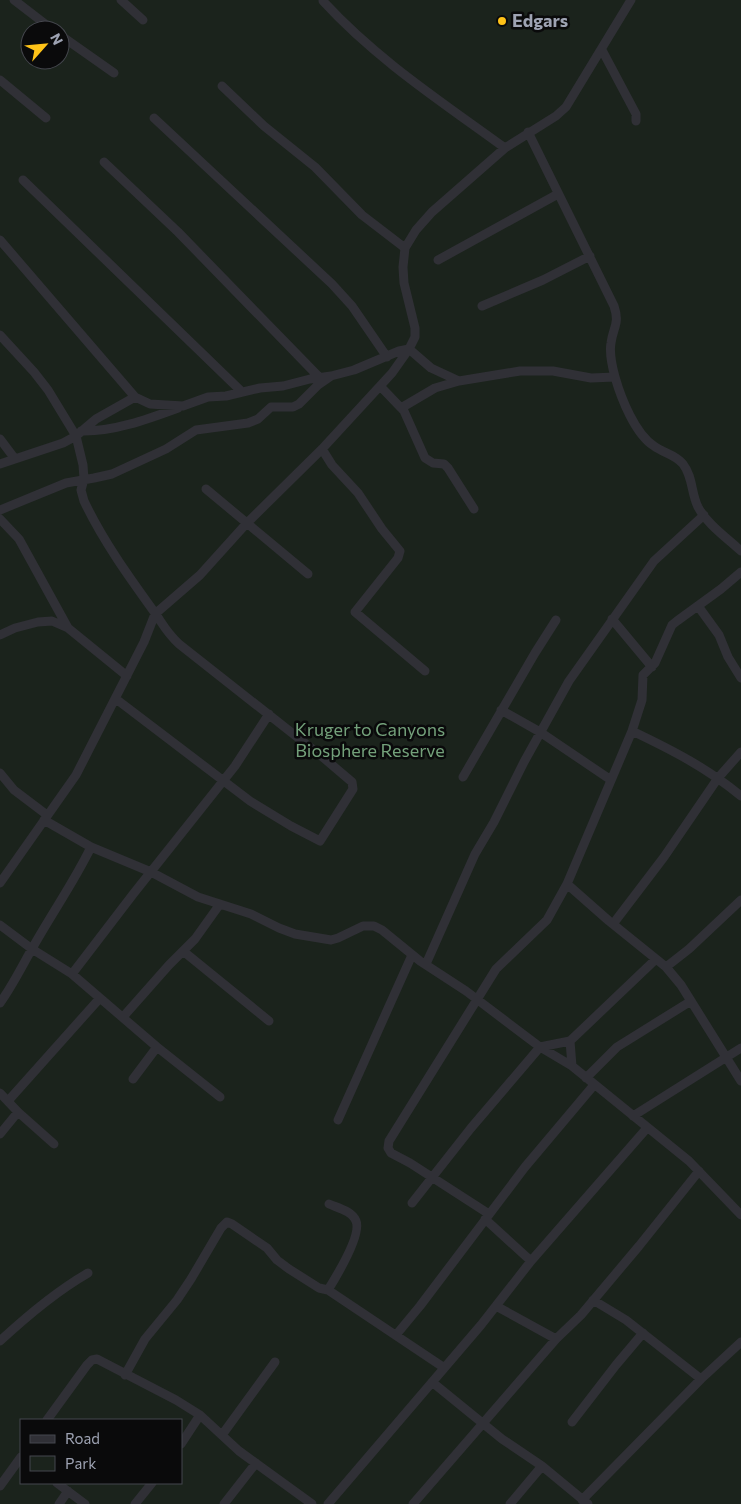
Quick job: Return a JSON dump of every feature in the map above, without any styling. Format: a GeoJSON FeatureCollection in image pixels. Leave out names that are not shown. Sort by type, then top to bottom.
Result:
{"type":"FeatureCollection","features":[{"type":"Feature","properties":{"kind":"street"},"geometry":{"type":"LineString","coordinates":[[14,0],[40,20]]}},
{"type":"Feature","properties":{"kind":"street"},"geometry":{"type":"LineString","coordinates":[[121,0],[143,20]]}},
{"type":"Feature","properties":{"kind":"street"},"geometry":{"type":"LineString","coordinates":[[0,883],[76,776],[116,700],[144,642],[155,614],[200,575],[246,524],[322,449],[392,373],[409,349],[415,337],[415,328],[404,283],[403,267],[405,248],[416,230],[432,212],[506,148],[528,132],[556,116],[566,107],[631,0]]}},
{"type":"Feature","properties":{"kind":"street"},"geometry":{"type":"LineString","coordinates":[[323,1],[388,62],[506,148]]}},
{"type":"Feature","properties":{"kind":"street"},"geometry":{"type":"LineString","coordinates":[[70,42],[114,73]]}},
{"type":"Feature","properties":{"kind":"street"},"geometry":{"type":"LineString","coordinates":[[602,50],[636,114],[636,121]]}},
{"type":"Feature","properties":{"kind":"street"},"geometry":{"type":"LineString","coordinates":[[0,80],[46,118]]}},
{"type":"Feature","properties":{"kind":"street"},"geometry":{"type":"LineString","coordinates":[[222,86],[264,126],[315,167],[362,215],[405,248]]}},
{"type":"Feature","properties":{"kind":"street"},"geometry":{"type":"LineString","coordinates":[[154,118],[332,284],[352,306],[387,357]]}},
{"type":"Feature","properties":{"kind":"street"},"geometry":{"type":"LineString","coordinates":[[528,132],[618,316],[618,323],[611,340],[610,349],[615,377],[634,421],[648,443],[676,457],[684,466],[692,482],[695,498],[704,515],[741,551]]}},
{"type":"Feature","properties":{"kind":"street"},"geometry":{"type":"LineString","coordinates":[[104,162],[178,232],[319,377]]}},
{"type":"Feature","properties":{"kind":"street"},"geometry":{"type":"LineString","coordinates":[[23,180],[242,392]]}},
{"type":"Feature","properties":{"kind":"street"},"geometry":{"type":"LineString","coordinates":[[438,260],[558,194]]}},
{"type":"Feature","properties":{"kind":"street"},"geometry":{"type":"LineString","coordinates":[[0,240],[135,397],[150,404],[183,406]]}},
{"type":"Feature","properties":{"kind":"street"},"geometry":{"type":"LineString","coordinates":[[482,306],[551,276],[590,256]]}},
{"type":"Feature","properties":{"kind":"street"},"geometry":{"type":"LineString","coordinates":[[0,335],[34,372],[78,434],[84,479],[82,495],[89,512],[120,564],[164,629],[179,644],[325,758],[353,786],[350,795],[320,841],[266,812],[116,700]]}},
{"type":"Feature","properties":{"kind":"street"},"geometry":{"type":"LineString","coordinates":[[78,434],[116,427],[208,398],[331,376],[354,370],[399,351],[409,349]]}},
{"type":"Feature","properties":{"kind":"street"},"geometry":{"type":"LineString","coordinates":[[409,349],[431,368],[459,381]]}},
{"type":"Feature","properties":{"kind":"street"},"geometry":{"type":"LineString","coordinates":[[402,408],[435,388],[459,381],[520,371],[553,371],[592,378],[615,377]]}},
{"type":"Feature","properties":{"kind":"street"},"geometry":{"type":"LineString","coordinates":[[0,510],[73,480],[112,474],[166,449],[196,430],[248,423],[258,419],[271,407],[293,407],[331,376]]}},
{"type":"Feature","properties":{"kind":"street"},"geometry":{"type":"LineString","coordinates":[[380,386],[402,408],[424,458],[433,463],[444,464],[448,468],[474,509]]}},
{"type":"Feature","properties":{"kind":"street"},"geometry":{"type":"LineString","coordinates":[[0,464],[52,447],[78,434],[96,419],[135,397]]}},
{"type":"Feature","properties":{"kind":"street"},"geometry":{"type":"LineString","coordinates":[[0,439],[15,459]]}},
{"type":"Feature","properties":{"kind":"street"},"geometry":{"type":"LineString","coordinates":[[322,449],[332,466],[358,494],[400,551],[398,558],[354,612],[424,671]]}},
{"type":"Feature","properties":{"kind":"street"},"geometry":{"type":"LineString","coordinates":[[206,489],[308,574]]}},
{"type":"Feature","properties":{"kind":"street"},"geometry":{"type":"LineString","coordinates":[[426,964],[475,854],[569,681],[654,561],[704,515]]}},
{"type":"Feature","properties":{"kind":"street"},"geometry":{"type":"LineString","coordinates":[[0,520],[20,539],[68,628]]}},
{"type":"Feature","properties":{"kind":"street"},"geometry":{"type":"LineString","coordinates":[[531,1261],[487,1217],[410,1163],[391,1153],[387,1145],[496,968],[547,920],[567,884],[632,731],[642,700],[642,680],[644,675],[652,667],[672,626],[681,617],[741,572]]}},
{"type":"Feature","properties":{"kind":"street"},"geometry":{"type":"LineString","coordinates":[[698,606],[719,635],[728,657],[741,678]]}},
{"type":"Feature","properties":{"kind":"street"},"geometry":{"type":"LineString","coordinates":[[463,777],[556,620]]}},
{"type":"Feature","properties":{"kind":"street"},"geometry":{"type":"LineString","coordinates":[[612,620],[652,667]]}},
{"type":"Feature","properties":{"kind":"street"},"geometry":{"type":"LineString","coordinates":[[0,635],[15,628],[52,621],[68,628],[127,676]]}},
{"type":"Feature","properties":{"kind":"street"},"geometry":{"type":"LineString","coordinates":[[502,710],[540,732],[611,780]]}},
{"type":"Feature","properties":{"kind":"street"},"geometry":{"type":"LineString","coordinates":[[72,974],[242,757],[269,714]]}},
{"type":"Feature","properties":{"kind":"street"},"geometry":{"type":"LineString","coordinates":[[632,731],[674,750],[718,778],[741,796]]}},
{"type":"Feature","properties":{"kind":"street"},"geometry":{"type":"LineString","coordinates":[[613,924],[664,858],[718,778],[741,752]]}},
{"type":"Feature","properties":{"kind":"street"},"geometry":{"type":"LineString","coordinates":[[0,774],[14,790],[45,818],[91,847],[151,872],[198,897],[252,914],[295,934],[326,940],[338,938],[363,926],[374,926],[390,935],[412,955],[476,999],[540,1047],[572,1066],[699,1170],[741,1215]]}},
{"type":"Feature","properties":{"kind":"street"},"geometry":{"type":"LineString","coordinates":[[0,1003],[67,893],[91,847]]}},
{"type":"Feature","properties":{"kind":"street"},"geometry":{"type":"LineString","coordinates":[[567,884],[666,966],[691,1001],[741,1081]]}},
{"type":"Feature","properties":{"kind":"street"},"geometry":{"type":"LineString","coordinates":[[666,966],[689,949],[741,900]]}},
{"type":"Feature","properties":{"kind":"street"},"geometry":{"type":"LineString","coordinates":[[123,1017],[195,939],[220,904]]}},
{"type":"Feature","properties":{"kind":"street"},"geometry":{"type":"LineString","coordinates":[[0,925],[32,949],[72,974],[157,1047],[220,1096]]}},
{"type":"Feature","properties":{"kind":"street"},"geometry":{"type":"LineString","coordinates":[[183,951],[269,1021]]}},
{"type":"Feature","properties":{"kind":"street"},"geometry":{"type":"LineString","coordinates":[[338,1120],[412,955]]}},
{"type":"Feature","properties":{"kind":"street"},"geometry":{"type":"LineString","coordinates":[[412,1203],[471,1128],[540,1047],[570,1041],[656,959]]}},
{"type":"Feature","properties":{"kind":"street"},"geometry":{"type":"LineString","coordinates":[[8,1101],[100,998]]}},
{"type":"Feature","properties":{"kind":"street"},"geometry":{"type":"LineString","coordinates":[[586,1078],[609,1054],[624,1042],[691,1001]]}},
{"type":"Feature","properties":{"kind":"street"},"geometry":{"type":"LineString","coordinates":[[570,1041],[572,1066]]}},
{"type":"Feature","properties":{"kind":"street"},"geometry":{"type":"LineString","coordinates":[[133,1079],[157,1047]]}},
{"type":"Feature","properties":{"kind":"street"},"geometry":{"type":"LineString","coordinates":[[633,1116],[741,1048]]}},
{"type":"Feature","properties":{"kind":"street"},"geometry":{"type":"LineString","coordinates":[[396,1335],[525,1166],[594,1085]]}},
{"type":"Feature","properties":{"kind":"street"},"geometry":{"type":"LineString","coordinates":[[0,1093],[54,1144]]}},
{"type":"Feature","properties":{"kind":"street"},"geometry":{"type":"LineString","coordinates":[[0,1134],[18,1112]]}},
{"type":"Feature","properties":{"kind":"street"},"geometry":{"type":"LineString","coordinates":[[328,1504],[496,1306],[531,1261],[647,1128]]}},
{"type":"Feature","properties":{"kind":"street"},"geometry":{"type":"LineString","coordinates":[[413,1504],[556,1339],[581,1315],[699,1170]]}},
{"type":"Feature","properties":{"kind":"street"},"geometry":{"type":"LineString","coordinates":[[328,1290],[341,1267],[357,1228],[356,1220],[352,1215],[329,1204]]}},
{"type":"Feature","properties":{"kind":"street"},"geometry":{"type":"LineString","coordinates":[[125,1375],[145,1339],[178,1300],[221,1228],[226,1223],[232,1224],[261,1243],[289,1269],[319,1288],[328,1290],[443,1367]]}},
{"type":"Feature","properties":{"kind":"street"},"geometry":{"type":"LineString","coordinates":[[0,1341],[50,1297],[88,1273]]}},
{"type":"Feature","properties":{"kind":"street"},"geometry":{"type":"LineString","coordinates":[[593,1300],[609,1308],[701,1379]]}},
{"type":"Feature","properties":{"kind":"street"},"geometry":{"type":"LineString","coordinates":[[496,1306],[556,1339]]}},
{"type":"Feature","properties":{"kind":"street"},"geometry":{"type":"LineString","coordinates":[[572,1422],[643,1333]]}},
{"type":"Feature","properties":{"kind":"street"},"geometry":{"type":"LineString","coordinates":[[432,1382],[518,1451],[542,1466],[585,1502],[701,1379],[741,1342]]}},
{"type":"Feature","properties":{"kind":"street"},"geometry":{"type":"LineString","coordinates":[[48,1419],[92,1360],[97,1359],[176,1400],[200,1415],[240,1451],[312,1504]]}},
{"type":"Feature","properties":{"kind":"street"},"geometry":{"type":"LineString","coordinates":[[222,1435],[275,1362]]}},
{"type":"Feature","properties":{"kind":"street"},"geometry":{"type":"LineString","coordinates":[[182,1442],[200,1415]]}},
{"type":"Feature","properties":{"kind":"street"},"geometry":{"type":"LineString","coordinates":[[0,1486],[20,1458]]}},
{"type":"Feature","properties":{"kind":"street"},"geometry":{"type":"LineString","coordinates":[[224,1504],[256,1463]]}},
{"type":"Feature","properties":{"kind":"street"},"geometry":{"type":"LineString","coordinates":[[510,1504],[542,1466]]}},
{"type":"Feature","properties":{"kind":"street"},"geometry":{"type":"LineString","coordinates":[[58,1484],[85,1504]]}},
{"type":"Feature","properties":{"kind":"street"},"geometry":{"type":"LineString","coordinates":[[135,1504],[151,1484]]}},
{"type":"Feature","properties":{"kind":"street"},"geometry":{"type":"LineString","coordinates":[[59,1504],[68,1491]]}},
{"type":"Feature","properties":{"kind":"green space","name":"Kruger to Canyons Biosphere Reserve"},"geometry":{"type":"Polygon","coordinates":[[[0,0],[741,0],[741,1504],[0,1504],[0,0]]]}},
{"type":"Feature","properties":{"kind":"place","name":"Edgars"},"geometry":{"type":"Point","coordinates":[502,21]}}]}
